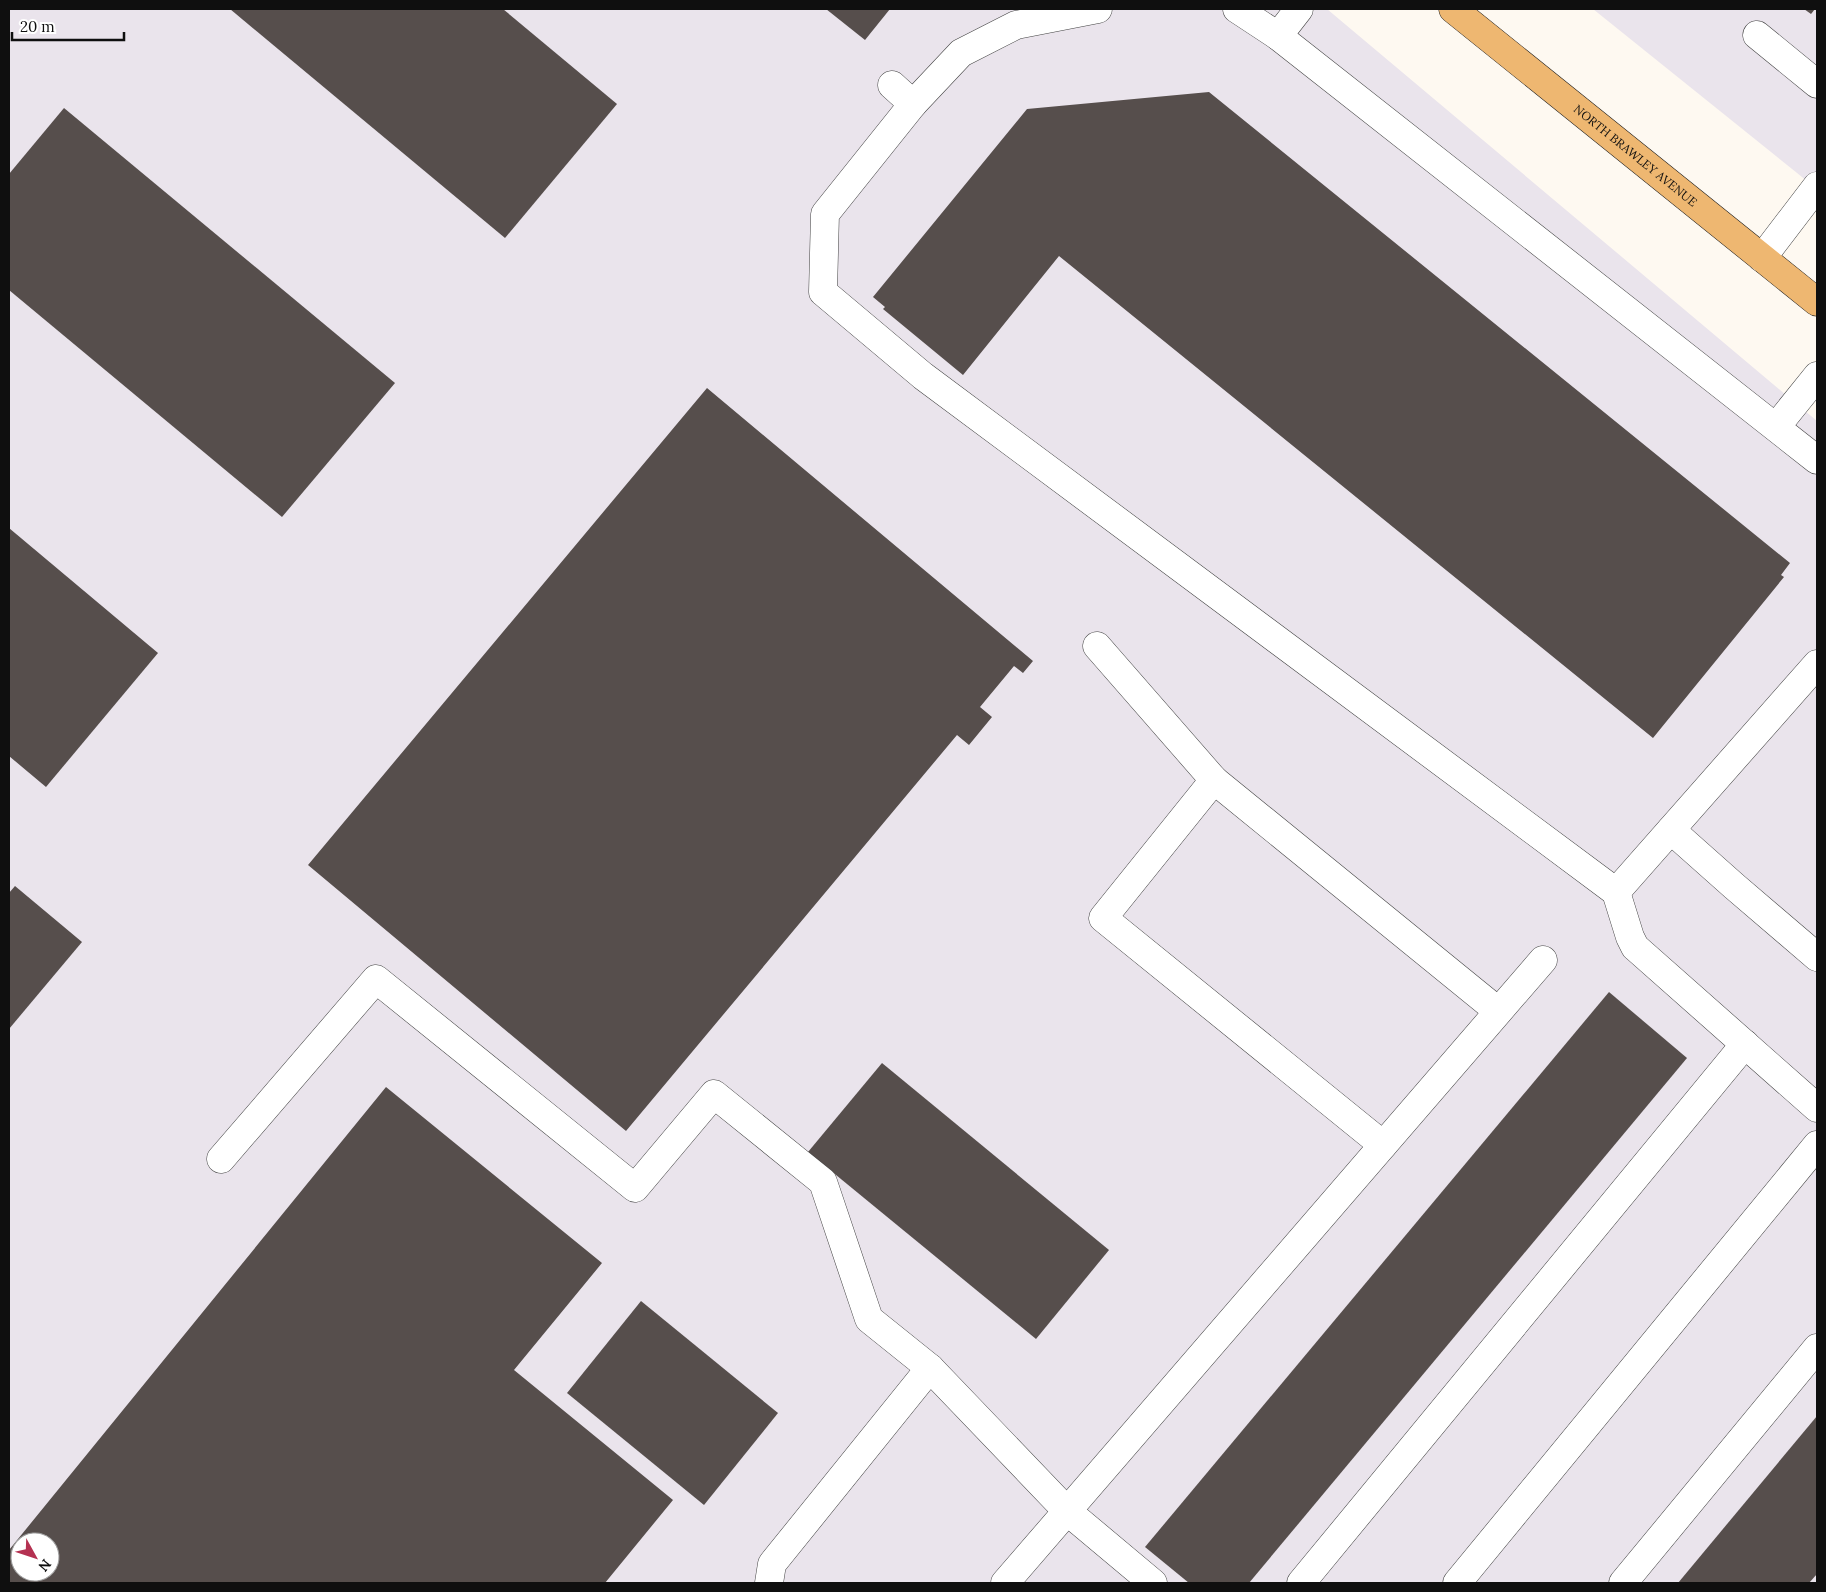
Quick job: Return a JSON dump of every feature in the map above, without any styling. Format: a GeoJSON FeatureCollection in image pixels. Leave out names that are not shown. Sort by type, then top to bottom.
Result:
{"type":"FeatureCollection","features":[{"type":"Feature","properties":{"kind":"main road","name":"NORTH BRAWLEY AVENUE"},"geometry":{"type":"LineString","coordinates":[[1463,12],[1817,302]]}},
{"type":"Feature","properties":{"kind":"lane"},"geometry":{"type":"LineString","coordinates":[[1098,9],[1016,25],[961,52],[913,104],[826,214],[823,292],[923,376],[1616,892],[1635,947],[1817,1108]]}},
{"type":"Feature","properties":{"kind":"lane"},"geometry":{"type":"LineString","coordinates":[[1238,9],[1278,36],[1817,460]]}},
{"type":"Feature","properties":{"kind":"lane"},"geometry":{"type":"LineString","coordinates":[[1278,36],[1299,9]]}},
{"type":"Feature","properties":{"kind":"lane"},"geometry":{"type":"LineString","coordinates":[[1757,35],[1817,84]]}},
{"type":"Feature","properties":{"kind":"lane"},"geometry":{"type":"LineString","coordinates":[[892,85],[913,104]]}},
{"type":"Feature","properties":{"kind":"lane"},"geometry":{"type":"LineString","coordinates":[[1762,258],[1817,186]]}},
{"type":"Feature","properties":{"kind":"lane"},"geometry":{"type":"LineString","coordinates":[[1776,427],[1817,376]]}},
{"type":"Feature","properties":{"kind":"lane"},"geometry":{"type":"LineString","coordinates":[[1097,646],[1214,780],[1498,1011]]}},
{"type":"Feature","properties":{"kind":"lane"},"geometry":{"type":"LineString","coordinates":[[1616,892],[1817,664]]}},
{"type":"Feature","properties":{"kind":"lane"},"geometry":{"type":"LineString","coordinates":[[1214,780],[1103,918],[1383,1145]]}},
{"type":"Feature","properties":{"kind":"lane"},"geometry":{"type":"LineString","coordinates":[[1671,830],[1817,957]]}},
{"type":"Feature","properties":{"kind":"lane"},"geometry":{"type":"LineString","coordinates":[[1005,1583],[1543,960]]}},
{"type":"Feature","properties":{"kind":"lane"},"geometry":{"type":"LineString","coordinates":[[221,1159],[376,979],[635,1188],[714,1094],[823,1182],[869,1319],[930,1368],[1067,1511],[1154,1583]]}},
{"type":"Feature","properties":{"kind":"lane"},"geometry":{"type":"LineString","coordinates":[[1301,1583],[1744,1044]]}},
{"type":"Feature","properties":{"kind":"lane"},"geometry":{"type":"LineString","coordinates":[[1457,1583],[1817,1145]]}},
{"type":"Feature","properties":{"kind":"lane"},"geometry":{"type":"LineString","coordinates":[[1623,1583],[1817,1348]]}},
{"type":"Feature","properties":{"kind":"lane"},"geometry":{"type":"LineString","coordinates":[[769,1583],[772,1564],[930,1368]]}},
{"type":"Feature","properties":{"kind":"shaded area"},"geometry":{"type":"Polygon","coordinates":[[[9,9],[1327,9],[1817,421],[1817,1583],[9,1583],[9,9]]]}},
{"type":"Feature","properties":{"kind":"shaded area"},"geometry":{"type":"Polygon","coordinates":[[[1593,9],[1817,9],[1817,189],[1593,9]]]}},
{"type":"Feature","properties":{"kind":"building"},"geometry":{"type":"Polygon","coordinates":[[[230,9],[503,9],[617,104],[505,238],[230,9]]]}},
{"type":"Feature","properties":{"kind":"building"},"geometry":{"type":"Polygon","coordinates":[[[826,9],[890,9],[865,40],[826,9]]]}},
{"type":"Feature","properties":{"kind":"building"},"geometry":{"type":"Polygon","coordinates":[[[1804,9],[1815,9],[1811,14],[1804,9]]]}},
{"type":"Feature","properties":{"kind":"building"},"geometry":{"type":"Polygon","coordinates":[[[1209,92],[1790,563],[1781,575],[1784,577],[1653,738],[1059,256],[963,375],[883,309],[885,307],[873,297],[1027,109],[1209,92]]]}},
{"type":"Feature","properties":{"kind":"building"},"geometry":{"type":"Polygon","coordinates":[[[64,108],[395,383],[282,517],[9,290],[9,174],[64,108]]]}},
{"type":"Feature","properties":{"kind":"building"},"geometry":{"type":"Polygon","coordinates":[[[707,388],[1033,661],[1023,673],[1014,666],[980,707],[992,717],[969,745],[957,735],[626,1131],[308,865],[707,388]]]}},
{"type":"Feature","properties":{"kind":"building"},"geometry":{"type":"Polygon","coordinates":[[[9,528],[158,653],[46,787],[9,756],[9,528]]]}},
{"type":"Feature","properties":{"kind":"building"},"geometry":{"type":"Polygon","coordinates":[[[15,886],[82,942],[9,1029],[9,893],[15,886]]]}},
{"type":"Feature","properties":{"kind":"building"},"geometry":{"type":"Polygon","coordinates":[[[1609,992],[1687,1058],[1249,1583],[1189,1583],[1145,1547],[1609,992]]]}},
{"type":"Feature","properties":{"kind":"building"},"geometry":{"type":"Polygon","coordinates":[[[882,1063],[1109,1250],[1036,1339],[808,1152],[882,1063]]]}},
{"type":"Feature","properties":{"kind":"building"},"geometry":{"type":"Polygon","coordinates":[[[386,1087],[602,1263],[514,1370],[673,1500],[605,1583],[9,1583],[10,1549],[10,1582],[60,1582],[60,1532],[24,1532],[386,1087]]]}},
{"type":"Feature","properties":{"kind":"building"},"geometry":{"type":"Polygon","coordinates":[[[641,1301],[778,1413],[704,1505],[567,1393],[641,1301]]]}},
{"type":"Feature","properties":{"kind":"building"},"geometry":{"type":"Polygon","coordinates":[[[1817,1416],[1817,1574],[1809,1583],[1678,1583],[1817,1416]]]}}]}
